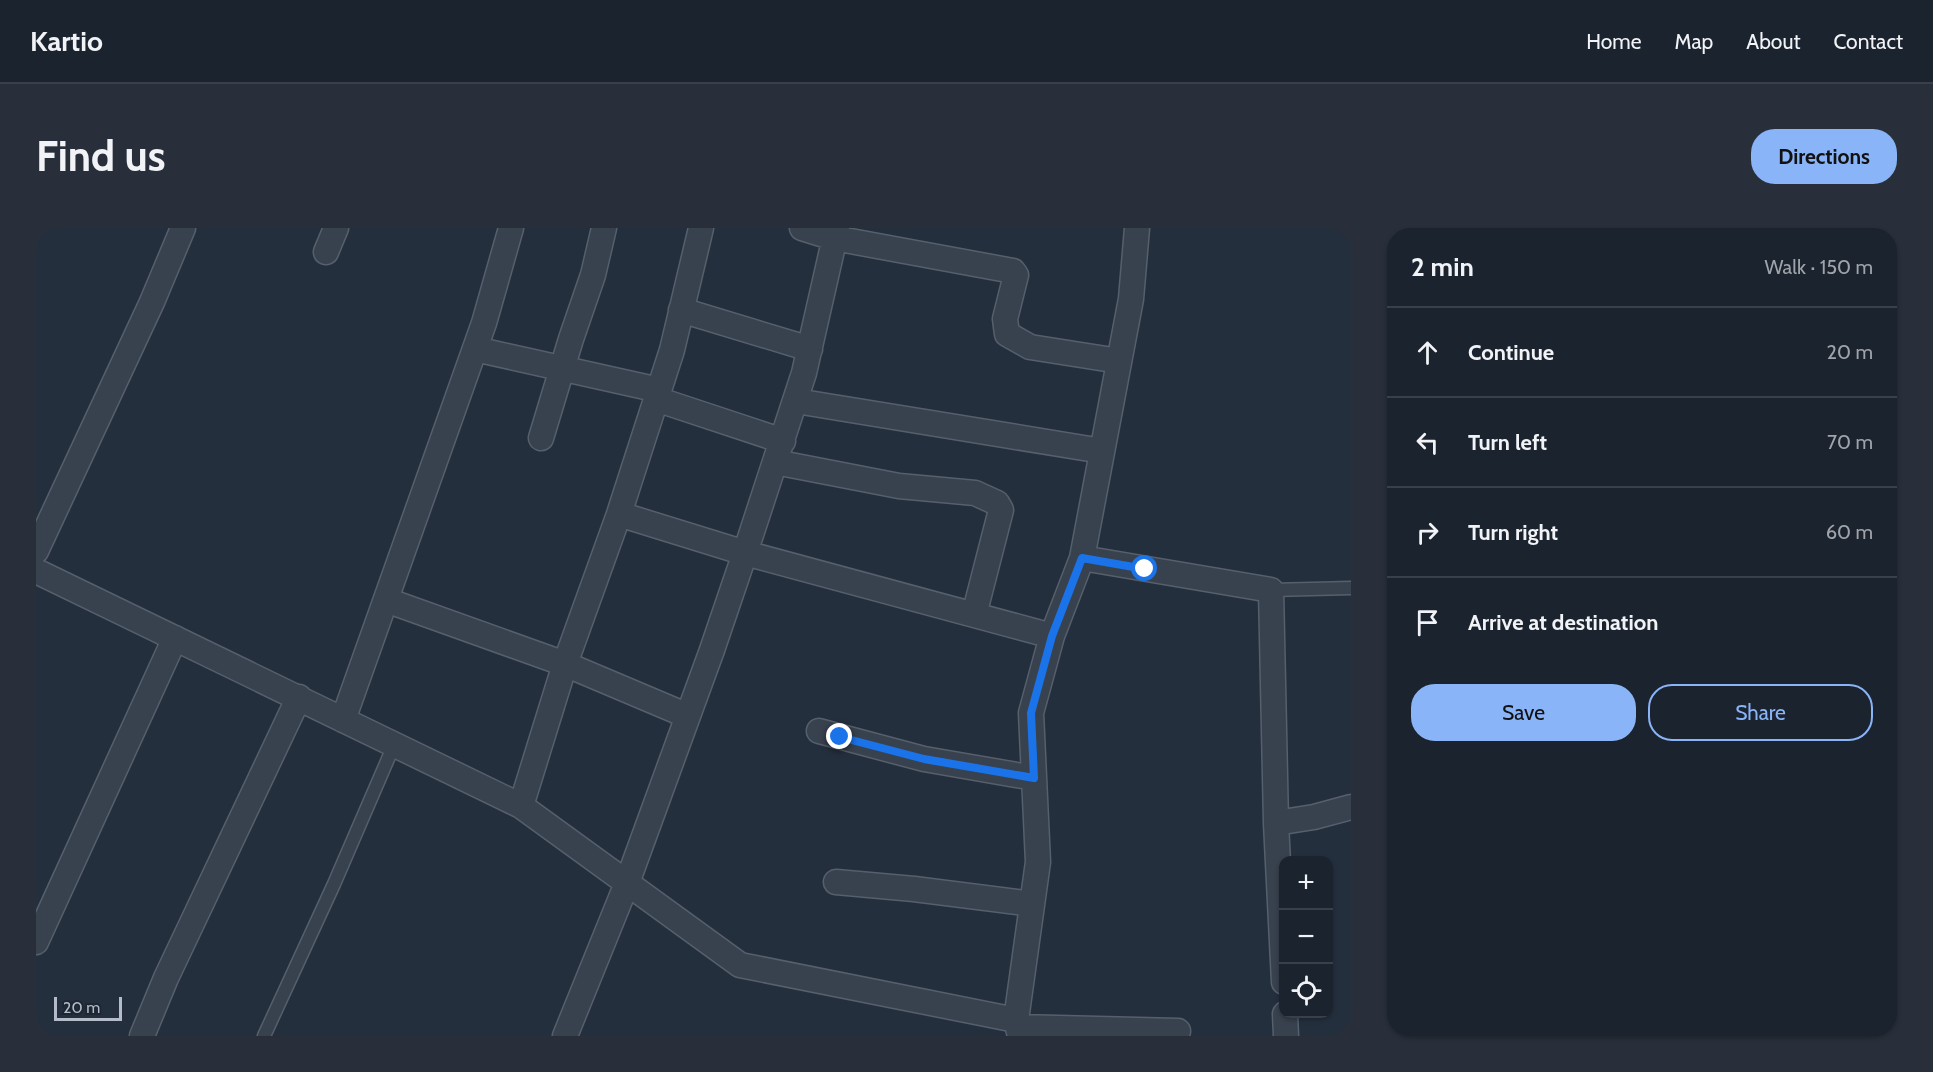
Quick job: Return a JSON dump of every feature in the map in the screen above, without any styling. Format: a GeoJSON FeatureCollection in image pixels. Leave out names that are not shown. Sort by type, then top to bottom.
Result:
{"type":"FeatureCollection","features":[{"type":"Feature","properties":{"kind":"street"},"geometry":{"type":"LineString","coordinates":[[36,551],[152,302],[183,228]]}},
{"type":"Feature","properties":{"kind":"street"},"geometry":{"type":"LineString","coordinates":[[326,252],[336,228]]}},
{"type":"Feature","properties":{"kind":"street"},"geometry":{"type":"LineString","coordinates":[[344,720],[475,349],[511,228]]}},
{"type":"Feature","properties":{"kind":"street"},"geometry":{"type":"LineString","coordinates":[[541,438],[593,274],[604,228]]}},
{"type":"Feature","properties":{"kind":"street"},"geometry":{"type":"LineString","coordinates":[[521,806],[565,664],[619,514],[672,350],[701,228]]}},
{"type":"Feature","properties":{"kind":"street"},"geometry":{"type":"LineString","coordinates":[[802,228],[836,233],[1013,271],[1016,275],[1005,319],[1007,334],[1030,347],[1119,361]]}},
{"type":"Feature","properties":{"kind":"street"},"geometry":{"type":"LineString","coordinates":[[1018,1028],[1038,862],[1031,713],[1052,636],[1082,558],[1131,299],[1137,228]]}},
{"type":"Feature","properties":{"kind":"street"},"geometry":{"type":"LineString","coordinates":[[565,1036],[627,883],[745,553],[796,401],[836,233]]}},
{"type":"Feature","properties":{"kind":"street"},"geometry":{"type":"LineString","coordinates":[[681,310],[810,349]]}},
{"type":"Feature","properties":{"kind":"street"},"geometry":{"type":"LineString","coordinates":[[475,349],[562,367],[657,394],[779,452],[899,486],[975,493],[997,503],[1001,510],[974,615]]}},
{"type":"Feature","properties":{"kind":"street"},"geometry":{"type":"LineString","coordinates":[[796,401],[1102,451]]}},
{"type":"Feature","properties":{"kind":"street"},"geometry":{"type":"LineString","coordinates":[[619,514],[745,553],[1052,636]]}},
{"type":"Feature","properties":{"kind":"street"},"geometry":{"type":"LineString","coordinates":[[1082,558],[1272,590],[1276,822],[1283,964]]}},
{"type":"Feature","properties":{"kind":"street"},"geometry":{"type":"LineString","coordinates":[[36,571],[521,806],[740,965],[1018,1028],[1178,1031]]}},
{"type":"Feature","properties":{"kind":"street"},"geometry":{"type":"LineString","coordinates":[[386,600],[565,664],[688,716]]}},
{"type":"Feature","properties":{"kind":"street"},"geometry":{"type":"LineString","coordinates":[[36,942],[175,638]]}},
{"type":"Feature","properties":{"kind":"street"},"geometry":{"type":"LineString","coordinates":[[142,1036],[166,978],[299,698]]}},
{"type":"Feature","properties":{"kind":"street"},"geometry":{"type":"LineString","coordinates":[[819,731],[924,759],[1034,778]]}},
{"type":"Feature","properties":{"kind":"street"},"geometry":{"type":"LineString","coordinates":[[1276,822],[1314,817],[1351,807]]}},
{"type":"Feature","properties":{"kind":"street"},"geometry":{"type":"LineString","coordinates":[[836,882],[1032,904]]}},
{"type":"Feature","properties":{"kind":"street"},"geometry":{"type":"LineString","coordinates":[[1285,1018],[1286,1036]]}},
{"type":"Feature","properties":{"kind":"lane"},"geometry":{"type":"LineString","coordinates":[[1272,590],[1351,588]]}},
{"type":"Feature","properties":{"kind":"lane"},"geometry":{"type":"LineString","coordinates":[[264,1036],[334,884],[394,745]]}},
{"type":"Feature","properties":{"kind":"route"},"geometry":{"type":"LineString","coordinates":[[840,737],[924,759],[1034,778],[1031,713],[1052,636],[1082,558],[1145,569]]}}]}
